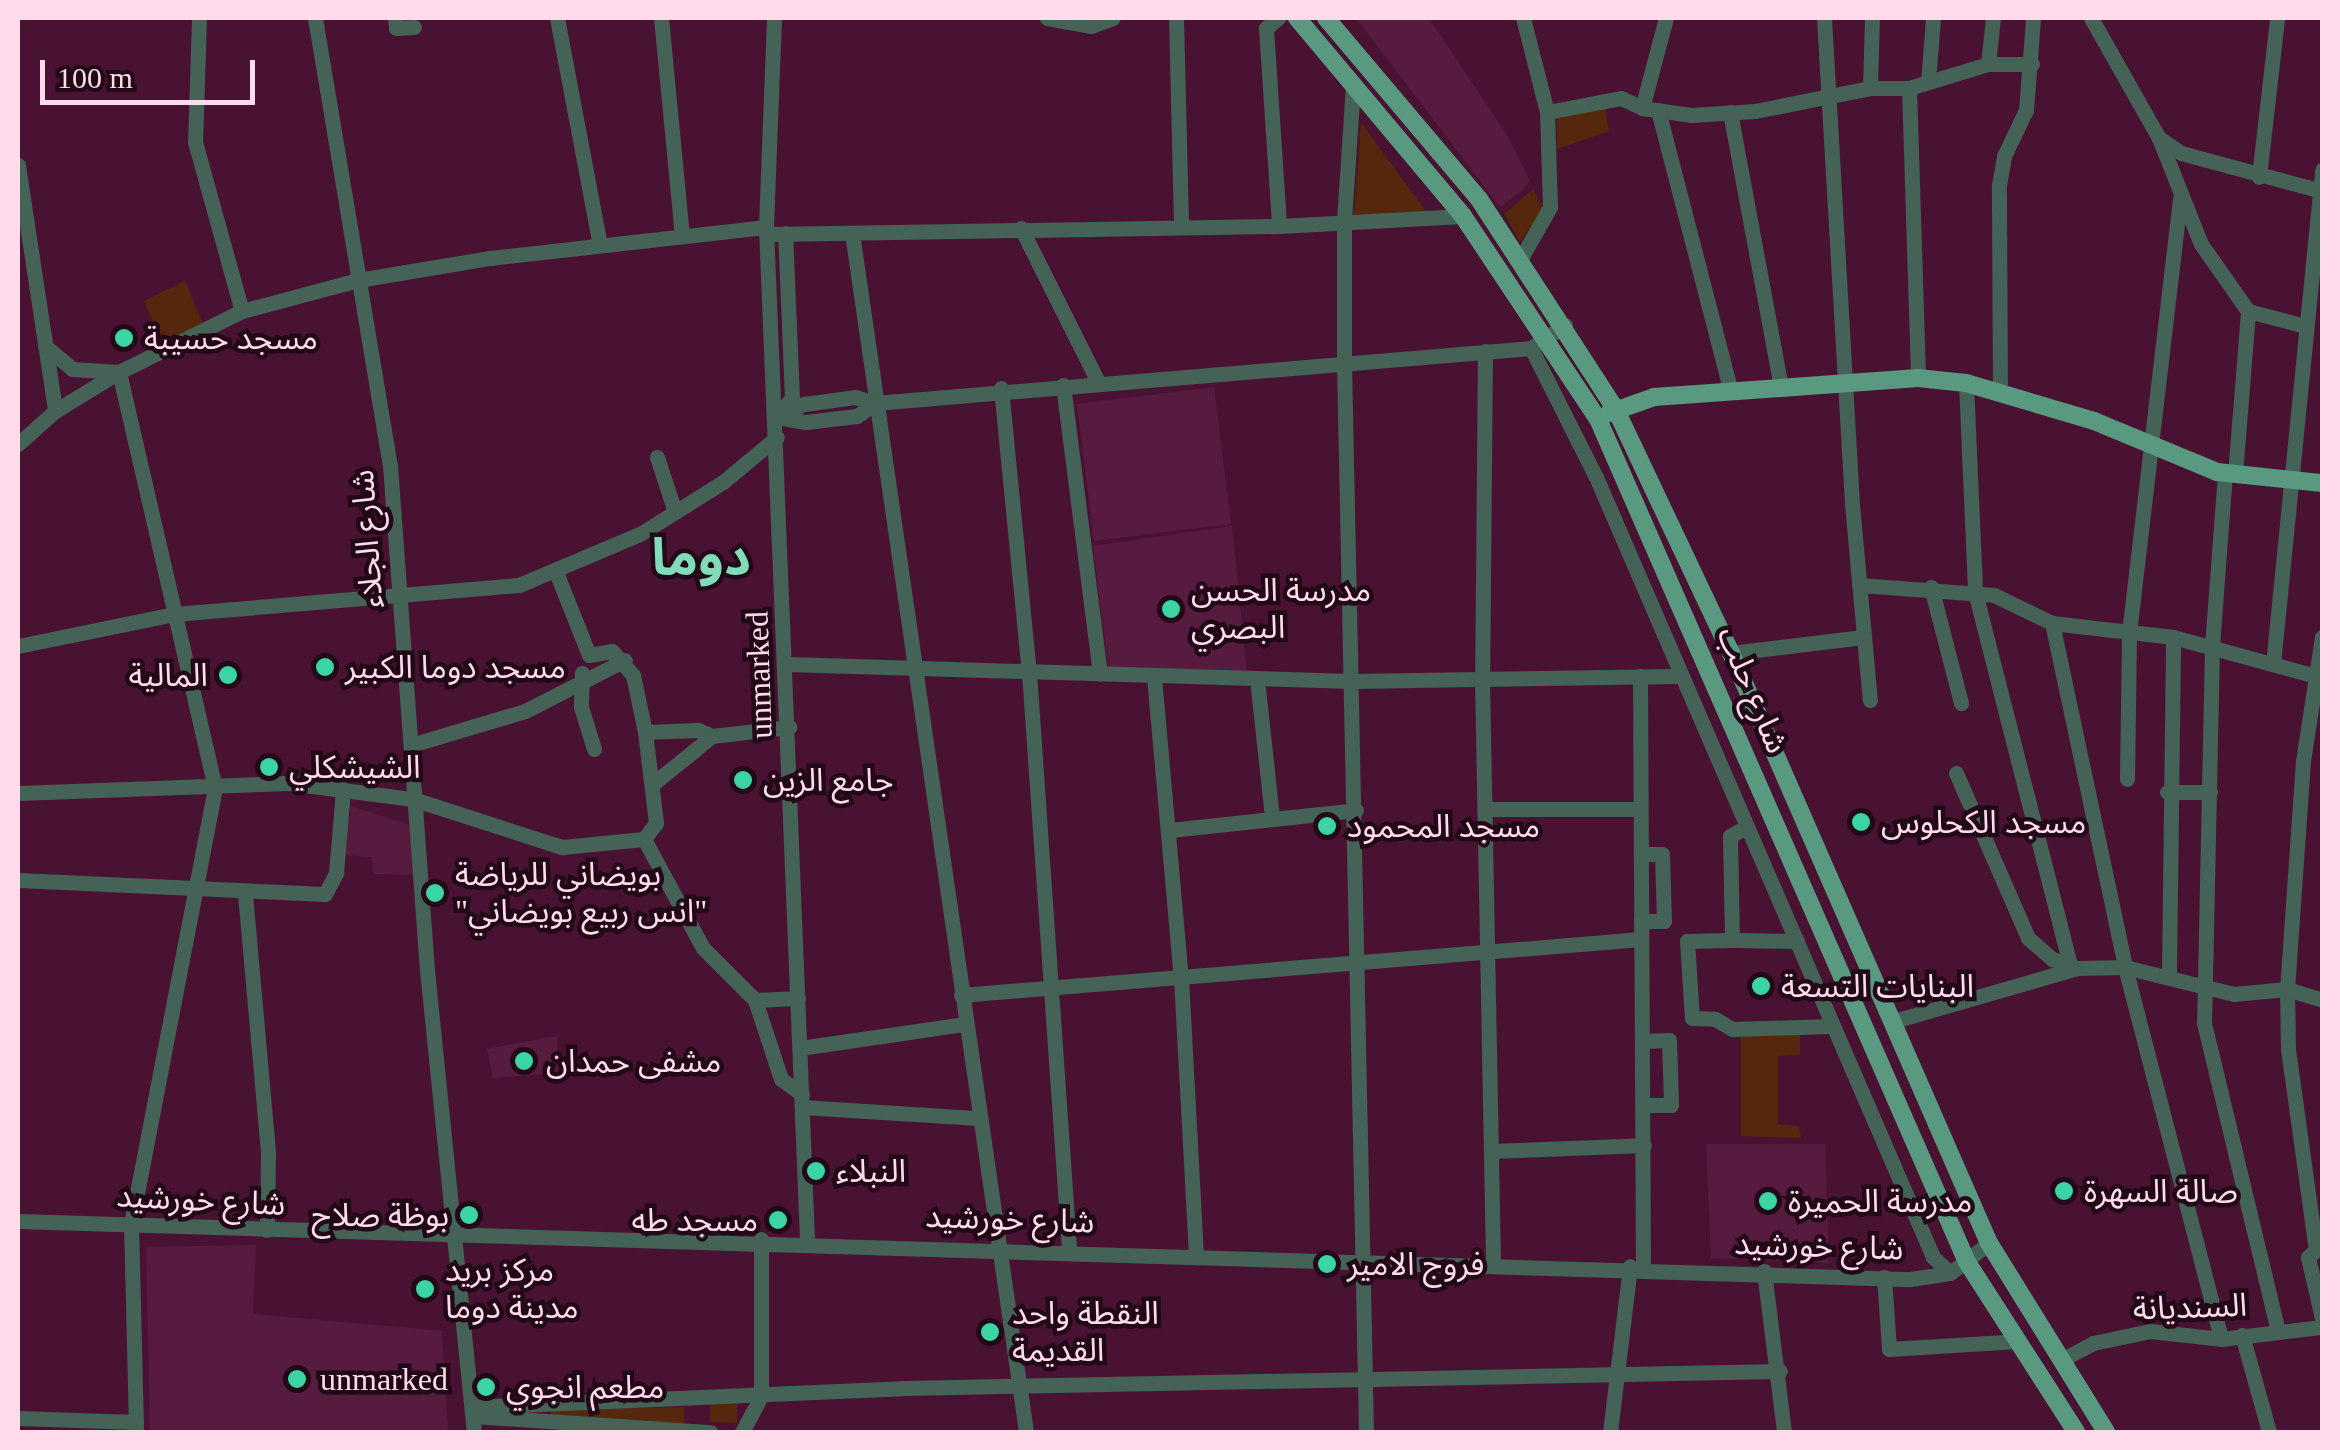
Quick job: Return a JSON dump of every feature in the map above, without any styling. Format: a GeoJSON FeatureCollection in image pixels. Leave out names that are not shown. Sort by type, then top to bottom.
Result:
{"type":"FeatureCollection","features":[{"type":"Feature","properties":{"kind":"main road","name":"شارع حلب"},"geometry":{"type":"LineString","coordinates":[[1297,18],[1464,216],[1548,336],[1598,419],[1966,1262],[2076,1432]]}},
{"type":"Feature","properties":{"kind":"main road","name":"شارع حلب"},"geometry":{"type":"LineString","coordinates":[[1326,18],[1441,149],[1522,258],[1616,410],[1731,653],[1990,1243],[2106,1432]]}},
{"type":"Feature","properties":{"kind":"main road"},"geometry":{"type":"LineString","coordinates":[[1598,419],[1644,399],[1730,388],[1918,378],[1966,383],[2156,442],[2230,473],[2322,483]]}},
{"type":"Feature","properties":{"kind":"street"},"geometry":{"type":"LineString","coordinates":[[200,18],[195,142],[242,311]]}},
{"type":"Feature","properties":{"kind":"street","name":"شارع الجلاء"},"geometry":{"type":"LineString","coordinates":[[315,18],[390,465],[413,799],[473,1418]]}},
{"type":"Feature","properties":{"kind":"street"},"geometry":{"type":"LineString","coordinates":[[396,18],[396,28],[414,27]]}},
{"type":"Feature","properties":{"kind":"street"},"geometry":{"type":"LineString","coordinates":[[556,18],[600,245]]}},
{"type":"Feature","properties":{"kind":"street"},"geometry":{"type":"LineString","coordinates":[[660,18],[682,235]]}},
{"type":"Feature","properties":{"kind":"street","name":"unmarked"},"geometry":{"type":"LineString","coordinates":[[774,18],[774,231],[792,398],[777,416],[777,437],[807,1241]]}},
{"type":"Feature","properties":{"kind":"street"},"geometry":{"type":"LineString","coordinates":[[1047,18],[1090,26],[1114,18]]}},
{"type":"Feature","properties":{"kind":"street"},"geometry":{"type":"LineString","coordinates":[[1176,18],[1182,225]]}},
{"type":"Feature","properties":{"kind":"street"},"geometry":{"type":"LineString","coordinates":[[1278,18],[1266,28],[1280,226]]}},
{"type":"Feature","properties":{"kind":"street"},"geometry":{"type":"LineString","coordinates":[[1522,18],[1547,112],[1550,207],[1522,258]]}},
{"type":"Feature","properties":{"kind":"street"},"geometry":{"type":"LineString","coordinates":[[1666,18],[1650,109],[1730,388]]}},
{"type":"Feature","properties":{"kind":"street"},"geometry":{"type":"LineString","coordinates":[[1824,18],[1825,98],[1870,700]]}},
{"type":"Feature","properties":{"kind":"street"},"geometry":{"type":"LineString","coordinates":[[1870,88],[1872,18]]}},
{"type":"Feature","properties":{"kind":"street"},"geometry":{"type":"LineString","coordinates":[[1928,82],[1933,18]]}},
{"type":"Feature","properties":{"kind":"street"},"geometry":{"type":"LineString","coordinates":[[1988,64],[1993,18]]}},
{"type":"Feature","properties":{"kind":"street"},"geometry":{"type":"LineString","coordinates":[[2000,394],[1999,185],[2008,145],[2026,110],[2033,18]]}},
{"type":"Feature","properties":{"kind":"street"},"geometry":{"type":"LineString","coordinates":[[2091,18],[2158,138],[2200,244],[2248,311],[2305,326]]}},
{"type":"Feature","properties":{"kind":"street"},"geometry":{"type":"LineString","coordinates":[[2259,177],[2277,18]]}},
{"type":"Feature","properties":{"kind":"street"},"geometry":{"type":"LineString","coordinates":[[1547,112],[1620,98],[1650,109],[1730,112],[1870,88],[1909,88],[1988,64],[2032,64]]}},
{"type":"Feature","properties":{"kind":"street"},"geometry":{"type":"LineString","coordinates":[[1353,85],[1344,222],[1344,364],[1366,1432]]}},
{"type":"Feature","properties":{"kind":"street"},"geometry":{"type":"LineString","coordinates":[[1909,88],[1918,378]]}},
{"type":"Feature","properties":{"kind":"street"},"geometry":{"type":"LineString","coordinates":[[1730,112],[1782,386]]}},
{"type":"Feature","properties":{"kind":"street"},"geometry":{"type":"LineString","coordinates":[[2158,138],[2181,153],[2321,191]]}},
{"type":"Feature","properties":{"kind":"street"},"geometry":{"type":"LineString","coordinates":[[2273,664],[2322,169]]}},
{"type":"Feature","properties":{"kind":"street"},"geometry":{"type":"LineString","coordinates":[[18,172],[55,411]]}},
{"type":"Feature","properties":{"kind":"street"},"geometry":{"type":"LineString","coordinates":[[2128,779],[2129,633],[2156,442],[2180,199]]}},
{"type":"Feature","properties":{"kind":"street"},"geometry":{"type":"LineString","coordinates":[[18,444],[55,411],[119,372],[242,311],[358,280],[682,235],[1280,226],[1464,216]]}},
{"type":"Feature","properties":{"kind":"street"},"geometry":{"type":"LineString","coordinates":[[1022,228],[1098,380]]}},
{"type":"Feature","properties":{"kind":"street"},"geometry":{"type":"LineString","coordinates":[[852,233],[1026,1432]]}},
{"type":"Feature","properties":{"kind":"street"},"geometry":{"type":"LineString","coordinates":[[2248,311],[2212,646],[2208,987],[2204,1023],[2278,1331]]}},
{"type":"Feature","properties":{"kind":"street"},"geometry":{"type":"LineString","coordinates":[[777,416],[804,404],[855,397],[875,404],[1001,388],[1530,348],[1565,325]]}},
{"type":"Feature","properties":{"kind":"street"},"geometry":{"type":"LineString","coordinates":[[45,346],[72,368],[119,372]]}},
{"type":"Feature","properties":{"kind":"street"},"geometry":{"type":"LineString","coordinates":[[1530,348],[1596,477],[1677,676],[1797,941],[1933,1258],[1950,1273]]}},
{"type":"Feature","properties":{"kind":"street"},"geometry":{"type":"LineString","coordinates":[[1485,351],[1482,679],[1493,1263]]}},
{"type":"Feature","properties":{"kind":"street"},"geometry":{"type":"LineString","coordinates":[[18,1418],[136,1427],[131,1223],[215,788],[119,372]]}},
{"type":"Feature","properties":{"kind":"street"},"geometry":{"type":"LineString","coordinates":[[1966,383],[1976,592],[2074,967]]}},
{"type":"Feature","properties":{"kind":"street"},"geometry":{"type":"LineString","coordinates":[[1063,385],[1100,674]]}},
{"type":"Feature","properties":{"kind":"street"},"geometry":{"type":"LineString","coordinates":[[1001,388],[1029,672],[1068,1249]]}},
{"type":"Feature","properties":{"kind":"street"},"geometry":{"type":"LineString","coordinates":[[18,646],[174,614],[398,592],[519,585],[556,572],[675,512],[777,437]]}},
{"type":"Feature","properties":{"kind":"street"},"geometry":{"type":"LineString","coordinates":[[657,457],[675,512]]}},
{"type":"Feature","properties":{"kind":"street"},"geometry":{"type":"LineString","coordinates":[[556,572],[588,655],[579,682],[594,749]]}},
{"type":"Feature","properties":{"kind":"street"},"geometry":{"type":"LineString","coordinates":[[1859,586],[1931,586],[1976,592],[2017,602],[2052,622],[2173,637],[2316,676]]}},
{"type":"Feature","properties":{"kind":"street"},"geometry":{"type":"LineString","coordinates":[[1931,586],[1961,703]]}},
{"type":"Feature","properties":{"kind":"street"},"geometry":{"type":"LineString","coordinates":[[2052,622],[2125,967],[2222,1339]]}},
{"type":"Feature","properties":{"kind":"street"},"geometry":{"type":"LineString","coordinates":[[2322,636],[2303,761],[2287,989],[2288,1049],[2316,1250],[2308,1257],[2322,1318]]}},
{"type":"Feature","properties":{"kind":"street"},"geometry":{"type":"LineString","coordinates":[[1731,653],[1863,637]]}},
{"type":"Feature","properties":{"kind":"street"},"geometry":{"type":"LineString","coordinates":[[2169,973],[2168,792],[2173,637]]}},
{"type":"Feature","properties":{"kind":"street"},"geometry":{"type":"LineString","coordinates":[[18,793],[288,783],[413,799],[562,847],[644,839],[656,824],[654,784],[645,732],[625,660],[612,652],[588,655]]}},
{"type":"Feature","properties":{"kind":"street"},"geometry":{"type":"LineString","coordinates":[[411,745],[525,711],[625,660]]}},
{"type":"Feature","properties":{"kind":"street"},"geometry":{"type":"LineString","coordinates":[[787,664],[1256,680],[1677,676]]}},
{"type":"Feature","properties":{"kind":"street"},"geometry":{"type":"LineString","coordinates":[[1610,1432],[1616,1372],[1636,1267],[1644,1145],[1641,854],[1637,810],[1640,676]]}},
{"type":"Feature","properties":{"kind":"street"},"geometry":{"type":"LineString","coordinates":[[1154,677],[1181,978],[1196,1253]]}},
{"type":"Feature","properties":{"kind":"street"},"geometry":{"type":"LineString","coordinates":[[1256,680],[1272,817]]}},
{"type":"Feature","properties":{"kind":"street"},"geometry":{"type":"LineString","coordinates":[[645,732],[698,730],[712,736],[789,727]]}},
{"type":"Feature","properties":{"kind":"street"},"geometry":{"type":"LineString","coordinates":[[654,784],[712,736]]}},
{"type":"Feature","properties":{"kind":"street"},"geometry":{"type":"LineString","coordinates":[[1956,773],[2028,938],[2074,967]]}},
{"type":"Feature","properties":{"kind":"street"},"geometry":{"type":"LineString","coordinates":[[18,880],[198,888],[245,894],[325,894],[336,873],[344,789]]}},
{"type":"Feature","properties":{"kind":"street"},"geometry":{"type":"LineString","coordinates":[[2168,792],[2210,792]]}},
{"type":"Feature","properties":{"kind":"street"},"geometry":{"type":"LineString","coordinates":[[1486,809],[1637,810]]}},
{"type":"Feature","properties":{"kind":"street"},"geometry":{"type":"LineString","coordinates":[[1170,830],[1356,810]]}},
{"type":"Feature","properties":{"kind":"street"},"geometry":{"type":"LineString","coordinates":[[1732,940],[1730,836],[1744,828]]}},
{"type":"Feature","properties":{"kind":"street"},"geometry":{"type":"LineString","coordinates":[[644,839],[703,948],[755,1000],[781,1080],[802,1101],[979,1118]]}},
{"type":"Feature","properties":{"kind":"street"},"geometry":{"type":"LineString","coordinates":[[1641,854],[1662,854],[1664,921],[1641,921]]}},
{"type":"Feature","properties":{"kind":"street"},"geometry":{"type":"LineString","coordinates":[[245,894],[268,1151],[267,1230]]}},
{"type":"Feature","properties":{"kind":"street"},"geometry":{"type":"LineString","coordinates":[[961,995],[1641,939]]}},
{"type":"Feature","properties":{"kind":"street"},"geometry":{"type":"LineString","coordinates":[[1797,941],[1688,941],[1692,1018],[1715,1019],[1732,1029],[1832,1026]]}},
{"type":"Feature","properties":{"kind":"street"},"geometry":{"type":"LineString","coordinates":[[1894,1021],[2074,967],[2125,967],[2169,973],[2234,994],[2287,989],[2322,1000]]}},
{"type":"Feature","properties":{"kind":"street"},"geometry":{"type":"LineString","coordinates":[[755,1000],[798,998]]}},
{"type":"Feature","properties":{"kind":"street"},"geometry":{"type":"LineString","coordinates":[[800,1048],[965,1024]]}},
{"type":"Feature","properties":{"kind":"street"},"geometry":{"type":"LineString","coordinates":[[1642,1041],[1669,1040],[1671,1104],[1644,1105]]}},
{"type":"Feature","properties":{"kind":"street"},"geometry":{"type":"LineString","coordinates":[[1491,1150],[1644,1145]]}},
{"type":"Feature","properties":{"kind":"street","name":"شارع خورشيد"},"geometry":{"type":"LineString","coordinates":[[18,1221],[453,1240],[761,1239],[1884,1277],[1950,1273],[1990,1243]]}},
{"type":"Feature","properties":{"kind":"street"},"geometry":{"type":"LineString","coordinates":[[742,1432],[762,1397],[761,1239]]}},
{"type":"Feature","properties":{"kind":"street"},"geometry":{"type":"LineString","coordinates":[[1764,1271],[1780,1371],[1784,1432]]}},
{"type":"Feature","properties":{"kind":"street"},"geometry":{"type":"LineString","coordinates":[[1884,1277],[1889,1349],[2018,1341]]}},
{"type":"Feature","properties":{"kind":"street","name":"السنديانة"},"geometry":{"type":"LineString","coordinates":[[2063,1358],[2094,1342],[2150,1331],[2222,1339],[2322,1327]]}},
{"type":"Feature","properties":{"kind":"street"},"geometry":{"type":"LineString","coordinates":[[2242,1335],[2269,1432]]}},
{"type":"Feature","properties":{"kind":"street"},"geometry":{"type":"LineString","coordinates":[[473,1418],[762,1397],[1020,1386],[1780,1371]]}},
{"type":"Feature","properties":{"kind":"street"},"geometry":{"type":"LineString","coordinates":[[473,1418],[710,1432]]}},
{"type":"Feature","properties":{"kind":"shaded area"},"geometry":{"type":"Polygon","coordinates":[[[1356,18],[1429,18],[1508,137],[1530,181],[1524,189],[1500,207],[1356,18]]]}},
{"type":"Feature","properties":{"kind":"shaded area"},"geometry":{"type":"Polygon","coordinates":[[[1605,108],[1609,131],[1557,149],[1557,116],[1605,108]]]}},
{"type":"Feature","properties":{"kind":"shaded area"},"geometry":{"type":"Polygon","coordinates":[[[1361,122],[1427,213],[1354,215],[1361,122]]]}},
{"type":"Feature","properties":{"kind":"shaded area"},"geometry":{"type":"Polygon","coordinates":[[[1533,189],[1543,209],[1520,242],[1504,214],[1533,189]]]}},
{"type":"Feature","properties":{"kind":"shaded area"},"geometry":{"type":"Polygon","coordinates":[[[185,281],[203,324],[163,345],[144,301],[185,281]]]}},
{"type":"Feature","properties":{"kind":"shaded area"},"geometry":{"type":"Polygon","coordinates":[[[1214,387],[1231,524],[1094,541],[1077,404],[1214,387]]]}},
{"type":"Feature","properties":{"kind":"shaded area","name":"مدرسة الحسن البصري"},"geometry":{"type":"Polygon","coordinates":[[[1232,526],[1247,675],[1109,671],[1093,546],[1232,526]]]}},
{"type":"Feature","properties":{"kind":"shaded area"},"geometry":{"type":"Polygon","coordinates":[[[351,806],[410,825],[416,875],[373,874],[372,857],[344,855],[351,806]]]}},
{"type":"Feature","properties":{"kind":"shaded area"},"geometry":{"type":"Polygon","coordinates":[[[1800,1032],[1800,1055],[1778,1056],[1778,1124],[1799,1126],[1801,1138],[1741,1136],[1741,1033],[1800,1032]]]}},
{"type":"Feature","properties":{"kind":"shaded area","name":"مشفى حمدان"},"geometry":{"type":"Polygon","coordinates":[[[557,1036],[558,1073],[493,1078],[487,1049],[557,1036]]]}},
{"type":"Feature","properties":{"kind":"shaded area","name":"مدرسة الحميرة"},"geometry":{"type":"Polygon","coordinates":[[[1706,1144],[1825,1144],[1829,1263],[1711,1258],[1706,1144]]]}},
{"type":"Feature","properties":{"kind":"shaded area","name":"unmarked"},"geometry":{"type":"Polygon","coordinates":[[[256,1245],[253,1314],[442,1331],[448,1432],[150,1432],[146,1247],[256,1245]]]}},
{"type":"Feature","properties":{"kind":"shaded area"},"geometry":{"type":"Polygon","coordinates":[[[710,1397],[737,1397],[737,1423],[710,1422],[710,1397]]]}},
{"type":"Feature","properties":{"kind":"shaded area"},"geometry":{"type":"Polygon","coordinates":[[[684,1407],[684,1427],[551,1417],[551,1410],[684,1407]]]}},
{"type":"Feature","properties":{"kind":"place","name":"مسجد حسيبة"},"geometry":{"type":"Point","coordinates":[124,338]}},
{"type":"Feature","properties":{"kind":"place","name":"مدرسة الحسن البصري"},"geometry":{"type":"Point","coordinates":[1171,609]}},
{"type":"Feature","properties":{"kind":"place","name":"مسجد دوما الكبير"},"geometry":{"type":"Point","coordinates":[325,667]}},
{"type":"Feature","properties":{"kind":"place","name":"المالية"},"geometry":{"type":"Point","coordinates":[228,675]}},
{"type":"Feature","properties":{"kind":"place","name":"الشيشكلي"},"geometry":{"type":"Point","coordinates":[269,767]}},
{"type":"Feature","properties":{"kind":"place","name":"جامع الزين"},"geometry":{"type":"Point","coordinates":[743,780]}},
{"type":"Feature","properties":{"kind":"place","name":"مسجد الكحلوس"},"geometry":{"type":"Point","coordinates":[1861,822]}},
{"type":"Feature","properties":{"kind":"place","name":"مسجد المحمود"},"geometry":{"type":"Point","coordinates":[1327,826]}},
{"type":"Feature","properties":{"kind":"place","name":"بويضاني للرياضة \"انس ربيع بويضاني\""},"geometry":{"type":"Point","coordinates":[435,893]}},
{"type":"Feature","properties":{"kind":"place","name":"البنايات التسعة"},"geometry":{"type":"Point","coordinates":[1761,986]}},
{"type":"Feature","properties":{"kind":"place","name":"مشفى حمدان"},"geometry":{"type":"Point","coordinates":[524,1061]}},
{"type":"Feature","properties":{"kind":"place","name":"النبلاء"},"geometry":{"type":"Point","coordinates":[816,1171]}},
{"type":"Feature","properties":{"kind":"place","name":"صالة السهرة"},"geometry":{"type":"Point","coordinates":[2064,1191]}},
{"type":"Feature","properties":{"kind":"place","name":"مدرسة الحميرة"},"geometry":{"type":"Point","coordinates":[1768,1201]}},
{"type":"Feature","properties":{"kind":"place","name":"بوظة صلاح"},"geometry":{"type":"Point","coordinates":[469,1215]}},
{"type":"Feature","properties":{"kind":"place","name":"مسجد طه"},"geometry":{"type":"Point","coordinates":[778,1220]}},
{"type":"Feature","properties":{"kind":"place","name":"فروج الامير"},"geometry":{"type":"Point","coordinates":[1327,1264]}},
{"type":"Feature","properties":{"kind":"place","name":"مركز بريد مدينة دوما"},"geometry":{"type":"Point","coordinates":[425,1289]}},
{"type":"Feature","properties":{"kind":"place","name":"النقطة واحد القديمة"},"geometry":{"type":"Point","coordinates":[990,1332]}},
{"type":"Feature","properties":{"kind":"place","name":"unmarked"},"geometry":{"type":"Point","coordinates":[297,1379]}},
{"type":"Feature","properties":{"kind":"place","name":"مطعم انجوي"},"geometry":{"type":"Point","coordinates":[486,1387]}},
{"type":"Feature","properties":{"kind":"district","name":"دوما"},"geometry":{"type":"Point","coordinates":[701,558]}}]}
